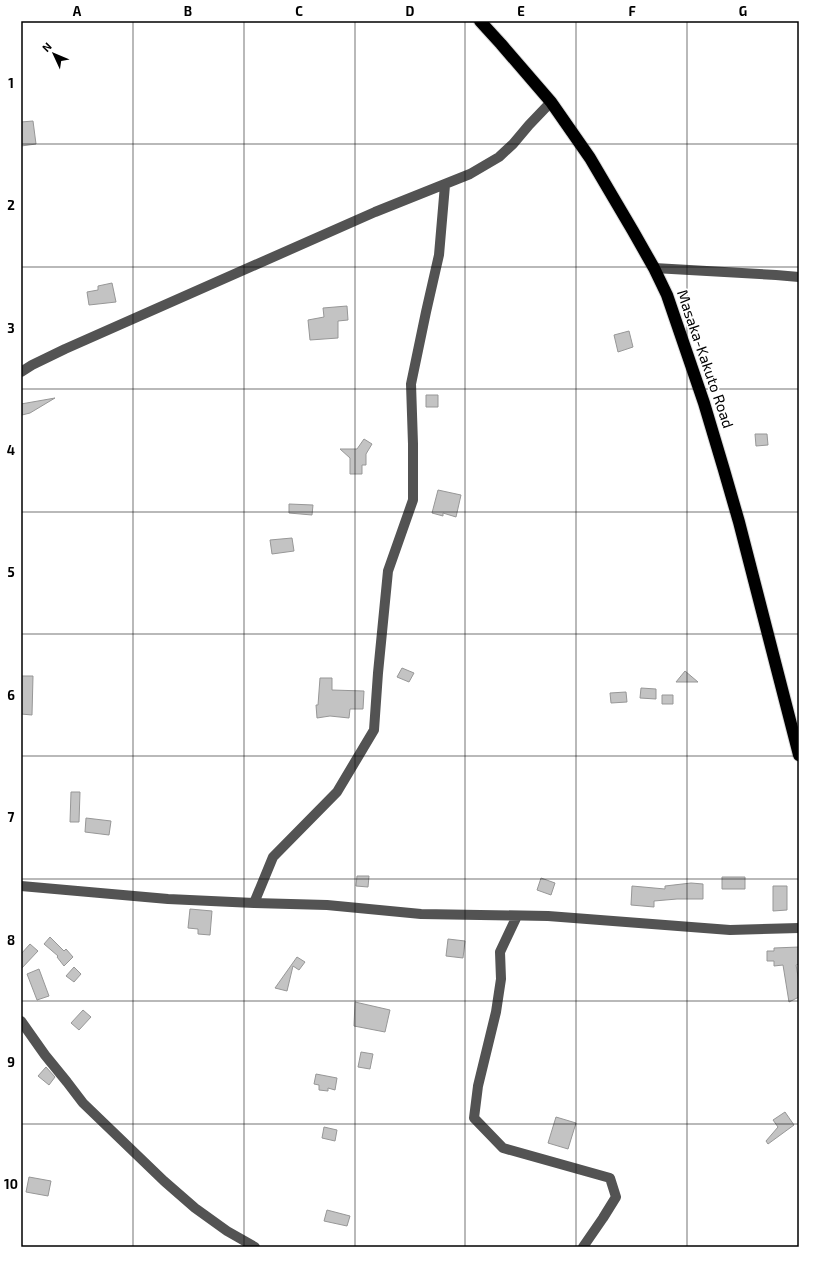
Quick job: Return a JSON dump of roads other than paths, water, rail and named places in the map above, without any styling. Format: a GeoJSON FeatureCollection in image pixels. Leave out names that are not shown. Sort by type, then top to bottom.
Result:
{"type":"FeatureCollection","features":[{"type":"Feature","properties":{"kind":"highway","name":"Masaka-Kakuto Road"},"geometry":{"type":"LineString","coordinates":[[480,21],[551,102],[590,158],[654,268],[667,295],[724,470],[739,522],[799,755]]}},
{"type":"Feature","properties":{"kind":"street"},"geometry":{"type":"LineString","coordinates":[[21,372],[32,365],[65,350],[346,225],[406,199],[470,174],[499,157],[513,144],[551,102]]}},
{"type":"Feature","properties":{"kind":"street"},"geometry":{"type":"LineString","coordinates":[[254,903],[273,857],[337,792],[374,730],[388,571],[413,500],[411,384],[439,255],[445,185]]}},
{"type":"Feature","properties":{"kind":"street"},"geometry":{"type":"LineString","coordinates":[[654,268],[799,277]]}},
{"type":"Feature","properties":{"kind":"street"},"geometry":{"type":"LineString","coordinates":[[21,886],[168,899],[327,905],[421,914],[548,916],[730,930],[799,928]]}},
{"type":"Feature","properties":{"kind":"street"},"geometry":{"type":"LineString","coordinates":[[517,916],[500,952],[501,979],[496,1012],[478,1086],[474,1118],[503,1148],[610,1178],[616,1197],[583,1247]]}},
{"type":"Feature","properties":{"kind":"street"},"geometry":{"type":"LineString","coordinates":[[21,1021],[45,1055],[83,1103],[99,1119],[164,1181],[195,1208],[227,1231],[255,1247]]}}]}
